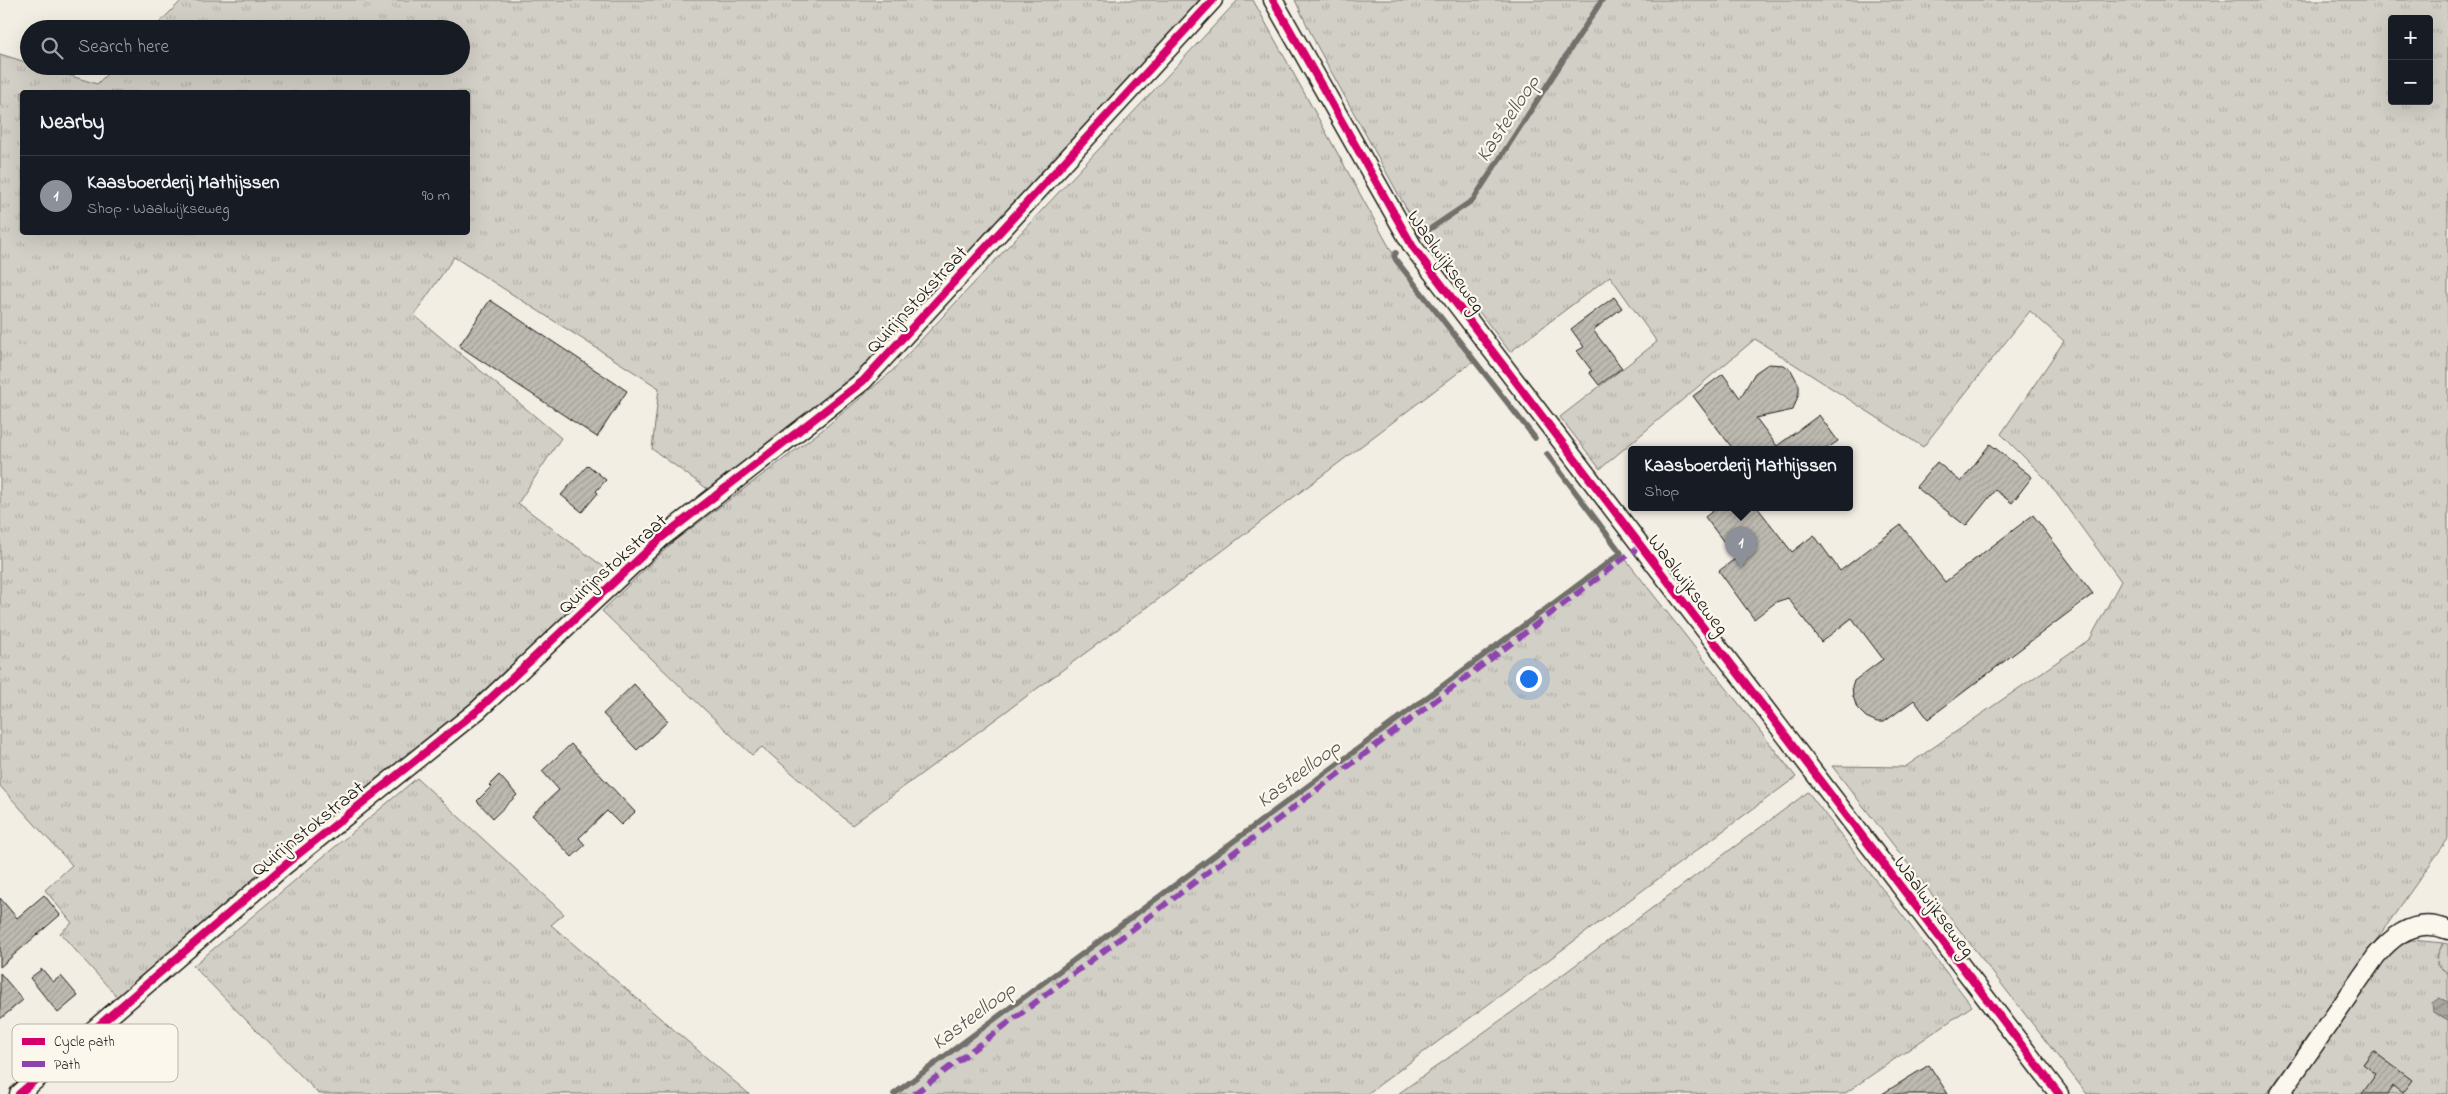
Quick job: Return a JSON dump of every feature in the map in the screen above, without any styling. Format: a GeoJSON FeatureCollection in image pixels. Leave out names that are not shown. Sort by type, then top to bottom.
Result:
{"type":"FeatureCollection","features":[{"type":"Feature","properties":{"kind":"street","name":"Quirijnstokstraat"},"geometry":{"type":"LineString","coordinates":[[101,1024],[285,865],[478,710],[661,538],[863,381],[1213,0]]}},
{"type":"Feature","properties":{"kind":"street","name":"Waalwijkseweg"},"geometry":{"type":"LineString","coordinates":[[1273,0],[1413,247],[2059,1094]]}},
{"type":"Feature","properties":{"kind":"street"},"geometry":{"type":"LineString","coordinates":[[2280,1094],[2388,941],[2401,932],[2414,927],[2427,925],[2448,930]]}},
{"type":"Feature","properties":{"kind":"street","name":"Quirijnstokstraat"},"geometry":{"type":"LineString","coordinates":[[20,1094],[34,1082]]}},
{"type":"Feature","properties":{"kind":"green space"},"geometry":{"type":"Polygon","coordinates":[[[182,0],[1210,0],[864,366],[825,400],[709,490],[652,449],[659,388],[454,257],[414,315],[561,438],[518,503],[613,574],[489,691],[118,998],[60,933],[72,923],[45,890],[72,865],[0,786],[0,54],[20,60],[20,75],[68,75],[97,84],[106,75],[470,75],[470,20],[162,20],[182,0]]]}},
{"type":"Feature","properties":{"kind":"green space"},"geometry":{"type":"Polygon","coordinates":[[[1238,0],[1253,0],[1392,252],[1475,360],[1164,595],[852,825],[762,747],[752,755],[602,611],[673,542],[821,431],[890,373],[1238,0]]]}},
{"type":"Feature","properties":{"kind":"green space"},"geometry":{"type":"Polygon","coordinates":[[[1295,0],[2448,0],[2448,839],[2267,1094],[2087,1094],[1832,766],[1905,767],[2090,639],[2121,581],[2045,478],[2001,434],[2064,341],[2030,311],[1923,447],[1755,339],[1600,469],[1560,417],[1657,342],[1610,276],[1510,352],[1445,267],[1406,208],[1316,44],[1295,0]]]}},
{"type":"Feature","properties":{"kind":"green space"},"geometry":{"type":"Polygon","coordinates":[[[1620,552],[1796,777],[1367,1094],[894,1094],[1142,908],[1306,789],[1620,552]]]}},
{"type":"Feature","properties":{"kind":"green space"},"geometry":{"type":"Polygon","coordinates":[[[417,778],[564,914],[551,925],[749,1094],[319,1094],[193,966],[417,778]]]}},
{"type":"Feature","properties":{"kind":"green space"},"geometry":{"type":"Polygon","coordinates":[[[1808,792],[1972,1006],[1844,1094],[1398,1094],[1519,1007],[1808,792]]]}},
{"type":"Feature","properties":{"kind":"green space"},"geometry":{"type":"Polygon","coordinates":[[[2412,940],[2443,943],[2438,954],[2437,965],[2448,973],[2448,1002],[2439,998],[2433,1012],[2448,1021],[2448,1094],[2290,1094],[2384,957],[2399,945],[2412,940]]]}},
{"type":"Feature","properties":{"kind":"green space"},"geometry":{"type":"Polygon","coordinates":[[[2443,943],[2448,944],[2448,973],[2437,965],[2438,954],[2443,943]]]}},
{"type":"Feature","properties":{"kind":"water"},"geometry":{"type":"Polygon","coordinates":[[[2439,998],[2448,1002],[2448,1021],[2433,1012],[2432,1003],[2439,998]]]}},
{"type":"Feature","properties":{"kind":"building"},"geometry":{"type":"Polygon","coordinates":[[[1614,297],[1622,308],[1593,330],[1622,368],[1599,385],[1589,372],[1592,371],[1577,351],[1584,347],[1571,329],[1614,297]]]}},
{"type":"Feature","properties":{"kind":"building"},"geometry":{"type":"Polygon","coordinates":[[[490,300],[627,391],[597,437],[459,346],[490,300]]]}},
{"type":"Feature","properties":{"kind":"building"},"geometry":{"type":"Polygon","coordinates":[[[1768,364],[1784,365],[1791,370],[1799,385],[1799,393],[1793,410],[1756,418],[1777,446],[1731,446],[1693,396],[1723,374],[1740,398],[1755,373],[1768,364]]]}},
{"type":"Feature","properties":{"kind":"building"},"geometry":{"type":"Polygon","coordinates":[[[1819,415],[1838,441],[1830,446],[1777,446],[1819,415]]]}},
{"type":"Feature","properties":{"kind":"building"},"geometry":{"type":"Polygon","coordinates":[[[1990,444],[2032,477],[2012,503],[1995,490],[1966,526],[1916,487],[1937,462],[1961,482],[1990,444]]]}},
{"type":"Feature","properties":{"kind":"building"},"geometry":{"type":"Polygon","coordinates":[[[588,465],[606,480],[582,512],[561,495],[588,465]]]}},
{"type":"Feature","properties":{"kind":"building"},"geometry":{"type":"Polygon","coordinates":[[[1713,511],[1760,511],[1792,552],[1814,535],[1840,571],[1901,525],[1945,582],[2033,515],[2093,594],[1928,719],[1914,700],[1884,722],[1877,722],[1866,717],[1857,708],[1852,686],[1854,681],[1883,659],[1852,618],[1821,642],[1788,598],[1776,602],[1754,619],[1719,571],[1736,558],[1705,517],[1713,511]]]}},
{"type":"Feature","properties":{"kind":"building"},"geometry":{"type":"Polygon","coordinates":[[[634,684],[668,721],[637,750],[603,714],[634,684]]]}},
{"type":"Feature","properties":{"kind":"building"},"geometry":{"type":"Polygon","coordinates":[[[571,744],[635,812],[621,825],[607,811],[579,838],[585,845],[572,857],[532,815],[559,790],[542,771],[571,744]]]}},
{"type":"Feature","properties":{"kind":"building"},"geometry":{"type":"Polygon","coordinates":[[[499,775],[517,795],[493,818],[477,801],[491,787],[489,785],[499,775]]]}},
{"type":"Feature","properties":{"kind":"building"},"geometry":{"type":"Polygon","coordinates":[[[44,895],[60,915],[0,967],[0,898],[17,918],[44,895]]]}},
{"type":"Feature","properties":{"kind":"building"},"geometry":{"type":"Polygon","coordinates":[[[42,969],[53,982],[61,976],[78,996],[58,1013],[30,978],[42,969]]]}},
{"type":"Feature","properties":{"kind":"building"},"geometry":{"type":"Polygon","coordinates":[[[0,973],[23,1000],[0,1019],[0,973]]]}},
{"type":"Feature","properties":{"kind":"building"},"geometry":{"type":"Polygon","coordinates":[[[2373,1051],[2412,1080],[2402,1093],[2393,1086],[2387,1094],[2362,1094],[2376,1074],[2363,1064],[2373,1051]]]}},
{"type":"Feature","properties":{"kind":"building"},"geometry":{"type":"Polygon","coordinates":[[[1929,1065],[1948,1094],[1882,1094],[1929,1065]]]}},
{"type":"Feature","properties":{"kind":"waterway","name":"Kasteelloop"},"geometry":{"type":"LineString","coordinates":[[1421,235],[1473,200],[1602,0]]}},
{"type":"Feature","properties":{"kind":"waterway","name":"Kasteelloop"},"geometry":{"type":"LineString","coordinates":[[1396,253],[1394,256],[1396,260],[1535,438]]}},
{"type":"Feature","properties":{"kind":"waterway","name":"Kasteelloop"},"geometry":{"type":"LineString","coordinates":[[894,1094],[1621,553],[1547,454]]}},
{"type":"Feature","properties":{"kind":"marked path"},"geometry":{"type":"LineString","coordinates":[[914,1094],[1640,546]]}},
{"type":"Feature","properties":{"kind":"cycle path"},"geometry":{"type":"LineString","coordinates":[[100,1024],[285,865],[478,710],[661,538],[863,381],[1213,0]]}},
{"type":"Feature","properties":{"kind":"cycle path"},"geometry":{"type":"LineString","coordinates":[[1273,0],[1413,247],[2059,1094]]}},
{"type":"Feature","properties":{"kind":"cycle path"},"geometry":{"type":"LineString","coordinates":[[19,1094],[33,1082]]}},
{"type":"Feature","properties":{"kind":"place","name":"Kaasboerderij Mathijssen"},"geometry":{"type":"Point","coordinates":[1741,568]}}]}
